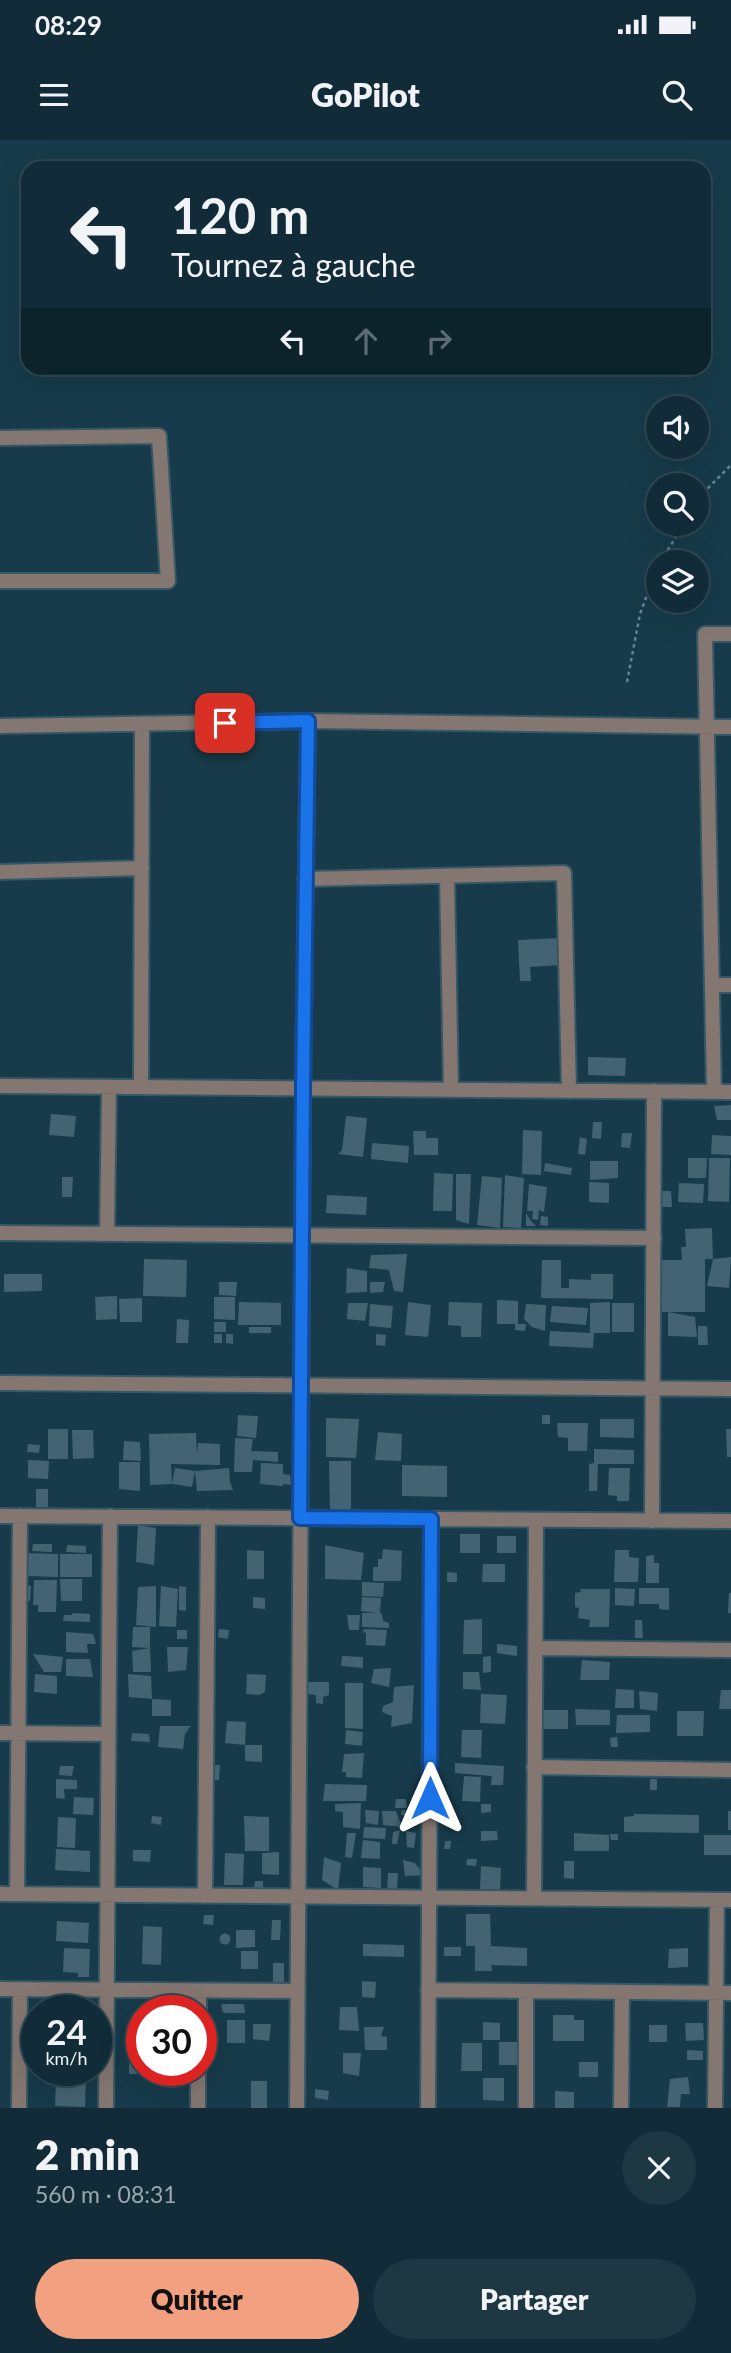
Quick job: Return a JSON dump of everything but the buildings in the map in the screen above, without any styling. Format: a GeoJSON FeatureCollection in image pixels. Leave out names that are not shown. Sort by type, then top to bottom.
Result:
{"type":"FeatureCollection","features":[{"type":"Feature","properties":{"kind":"street"},"geometry":{"type":"LineString","coordinates":[[0,438],[159,436],[167,581],[0,581]]}},
{"type":"Feature","properties":{"kind":"street"},"geometry":{"type":"LineString","coordinates":[[714,1092],[705,634],[731,634]]}},
{"type":"Feature","properties":{"kind":"street"},"geometry":{"type":"LineString","coordinates":[[297,2108],[308,721]]}},
{"type":"Feature","properties":{"kind":"street"},"geometry":{"type":"LineString","coordinates":[[0,726],[308,721],[731,727]]}},
{"type":"Feature","properties":{"kind":"street"},"geometry":{"type":"LineString","coordinates":[[141,1087],[142,725]]}},
{"type":"Feature","properties":{"kind":"street"},"geometry":{"type":"LineString","coordinates":[[0,872],[142,869]]}},
{"type":"Feature","properties":{"kind":"street"},"geometry":{"type":"LineString","coordinates":[[305,879],[564,873],[569,1091]]}},
{"type":"Feature","properties":{"kind":"street"},"geometry":{"type":"LineString","coordinates":[[447,876],[451,1090]]}},
{"type":"Feature","properties":{"kind":"street"},"geometry":{"type":"LineString","coordinates":[[712,985],[731,985]]}},
{"type":"Feature","properties":{"kind":"street"},"geometry":{"type":"LineString","coordinates":[[0,1086],[731,1092]]}},
{"type":"Feature","properties":{"kind":"street"},"geometry":{"type":"LineString","coordinates":[[107,1234],[109,1087]]}},
{"type":"Feature","properties":{"kind":"street"},"geometry":{"type":"LineString","coordinates":[[652,1521],[654,1091]]}},
{"type":"Feature","properties":{"kind":"street"},"geometry":{"type":"LineString","coordinates":[[0,1233],[654,1238]]}},
{"type":"Feature","properties":{"kind":"street"},"geometry":{"type":"LineString","coordinates":[[0,1383],[731,1389]]}},
{"type":"Feature","properties":{"kind":"street"},"geometry":{"type":"LineString","coordinates":[[0,1516],[731,1521]]}},
{"type":"Feature","properties":{"kind":"street"},"geometry":{"type":"LineString","coordinates":[[17,1894],[20,1516]]}},
{"type":"Feature","properties":{"kind":"street"},"geometry":{"type":"LineString","coordinates":[[106,2108],[110,1517]]}},
{"type":"Feature","properties":{"kind":"street"},"geometry":{"type":"LineString","coordinates":[[205,1896],[208,1517]]}},
{"type":"Feature","properties":{"kind":"street"},"geometry":{"type":"LineString","coordinates":[[428,2108],[431,1519]]}},
{"type":"Feature","properties":{"kind":"street"},"geometry":{"type":"LineString","coordinates":[[534,1898],[536,1520]]}},
{"type":"Feature","properties":{"kind":"street"},"geometry":{"type":"LineString","coordinates":[[535,1648],[731,1650]]}},
{"type":"Feature","properties":{"kind":"street"},"geometry":{"type":"LineString","coordinates":[[0,1733],[108,1734]]}},
{"type":"Feature","properties":{"kind":"street"},"geometry":{"type":"LineString","coordinates":[[534,1767],[731,1770]]}},
{"type":"Feature","properties":{"kind":"street"},"geometry":{"type":"LineString","coordinates":[[0,1894],[724,1900],[723,1993],[715,2108]]}},
{"type":"Feature","properties":{"kind":"street"},"geometry":{"type":"LineString","coordinates":[[0,1989],[298,1991]]}},
{"type":"Feature","properties":{"kind":"street"},"geometry":{"type":"LineString","coordinates":[[19,2108],[20,1989]]}},
{"type":"Feature","properties":{"kind":"street"},"geometry":{"type":"LineString","coordinates":[[199,1990],[199,1995]]}},
{"type":"Feature","properties":{"kind":"street"},"geometry":{"type":"LineString","coordinates":[[428,1990],[723,1993]]}},
{"type":"Feature","properties":{"kind":"street"},"geometry":{"type":"LineString","coordinates":[[526,1991],[526,2108]]}},
{"type":"Feature","properties":{"kind":"street"},"geometry":{"type":"LineString","coordinates":[[621,2108],[622,1992]]}},
{"type":"Feature","properties":{"kind":"street"},"geometry":{"type":"LineString","coordinates":[[198,2086],[198,2108]]}},
{"type":"Feature","properties":{"kind":"path"},"geometry":{"type":"LineString","coordinates":[[709,487],[731,465]]}},
{"type":"Feature","properties":{"kind":"path"},"geometry":{"type":"LineString","coordinates":[[627,682],[640,614],[646,598]]}},
{"type":"Feature","properties":{"kind":"route"},"geometry":{"type":"LineString","coordinates":[[225,723],[308,721],[300,1518],[431,1519],[430,1798]]}}]}
